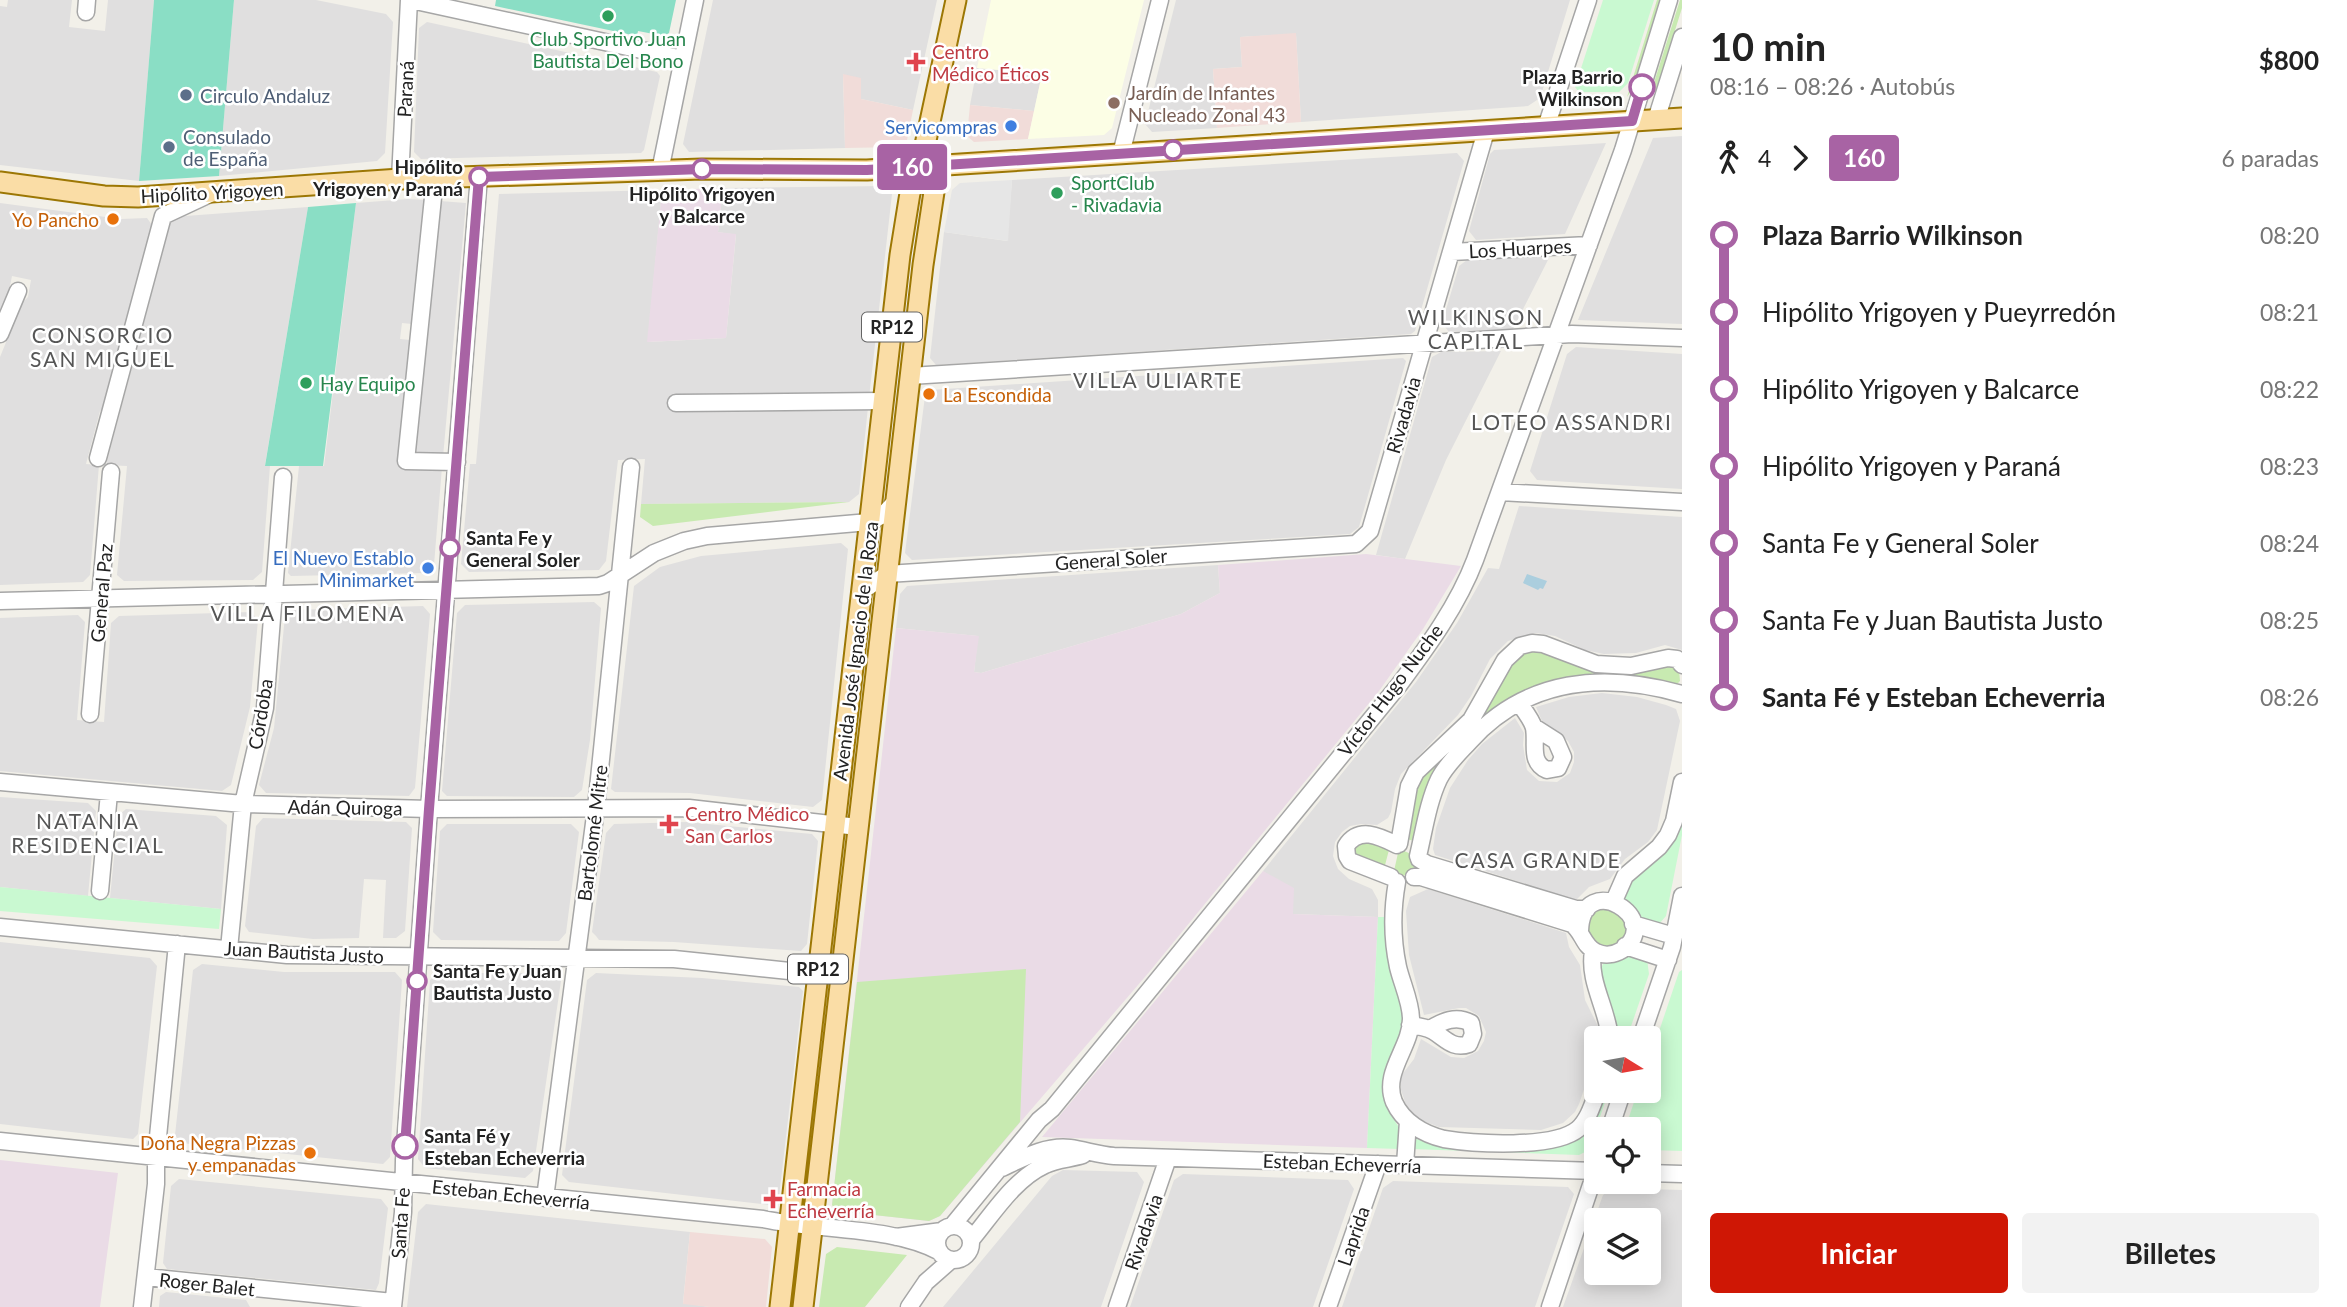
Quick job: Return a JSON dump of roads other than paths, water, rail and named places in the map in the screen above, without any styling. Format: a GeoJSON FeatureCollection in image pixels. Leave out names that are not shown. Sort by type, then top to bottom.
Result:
{"type":"FeatureCollection","features":[{"type":"Feature","properties":{"kind":"main road","name":"Avenida José Ignacio de la Roza"},"geometry":{"type":"LineString","coordinates":[[803,1307],[923,265],[934,192],[928,166],[956,0]]}},
{"type":"Feature","properties":{"kind":"main road","name":"Avenida José Ignacio de la Roza"},"geometry":{"type":"LineString","coordinates":[[780,1307],[902,242],[910,193],[928,166],[968,0]]}},
{"type":"Feature","properties":{"kind":"main road","name":"Hipólito Yrigoyen"},"geometry":{"type":"LineString","coordinates":[[0,182],[104,196],[138,197],[400,179],[660,171],[867,170],[1682,118]]}},
{"type":"Feature","properties":{"kind":"street"},"geometry":{"type":"LineString","coordinates":[[410,0],[683,59]]}},
{"type":"Feature","properties":{"kind":"street","name":"Paraná"},"geometry":{"type":"LineString","coordinates":[[400,179],[410,0]]}},
{"type":"Feature","properties":{"kind":"street"},"geometry":{"type":"LineString","coordinates":[[660,171],[695,0]]}},
{"type":"Feature","properties":{"kind":"street"},"geometry":{"type":"LineString","coordinates":[[1121,154],[1160,0]]}},
{"type":"Feature","properties":{"kind":"street"},"geometry":{"type":"LineString","coordinates":[[1546,127],[1588,0]]}},
{"type":"Feature","properties":{"kind":"street","name":"Víctor Hugo Nuche"},"geometry":{"type":"LineString","coordinates":[[998,1170],[1052,1109],[1411,668],[1466,581],[1589,245],[1632,121],[1669,0]]}},
{"type":"Feature","properties":{"kind":"street"},"geometry":{"type":"LineString","coordinates":[[1656,120],[1682,37]]}},
{"type":"Feature","properties":{"kind":"street","name":"Rivadavia"},"geometry":{"type":"LineString","coordinates":[[1365,538],[1370,531],[1486,131]]}},
{"type":"Feature","properties":{"kind":"street","name":"Santa Fe"},"geometry":{"type":"LineString","coordinates":[[393,1305],[403,1212],[418,956],[479,177]]}},
{"type":"Feature","properties":{"kind":"street"},"geometry":{"type":"LineString","coordinates":[[435,178],[406,461],[457,462]]}},
{"type":"Feature","properties":{"kind":"street"},"geometry":{"type":"LineString","coordinates":[[98,458],[163,216],[211,194]]}},
{"type":"Feature","properties":{"kind":"street","name":"Los Huarpes"},"geometry":{"type":"LineString","coordinates":[[1451,252],[1589,245]]}},
{"type":"Feature","properties":{"kind":"street"},"geometry":{"type":"LineString","coordinates":[[0,334],[18,291]]}},
{"type":"Feature","properties":{"kind":"street"},"geometry":{"type":"LineString","coordinates":[[910,376],[1572,334],[1682,338]]}},
{"type":"Feature","properties":{"kind":"street"},"geometry":{"type":"LineString","coordinates":[[677,403],[883,401]]}},
{"type":"Feature","properties":{"kind":"street","name":"Bartolomé Mitre"},"geometry":{"type":"LineString","coordinates":[[545,1198],[596,808],[631,467]]}},
{"type":"Feature","properties":{"kind":"street","name":"General Paz"},"geometry":{"type":"LineString","coordinates":[[90,715],[111,472]]}},
{"type":"Feature","properties":{"kind":"street","name":"Córdoba"},"geometry":{"type":"LineString","coordinates":[[229,949],[243,804],[265,708],[284,477]]}},
{"type":"Feature","properties":{"kind":"street"},"geometry":{"type":"LineString","coordinates":[[1500,492],[1682,502]]}},
{"type":"Feature","properties":{"kind":"street"},"geometry":{"type":"LineString","coordinates":[[0,601],[589,587],[608,583],[654,553],[684,541],[707,536],[869,522],[883,515],[896,501]]}},
{"type":"Feature","properties":{"kind":"street","name":"General Soler"},"geometry":{"type":"LineString","coordinates":[[887,574],[1356,544],[1365,538]]}},
{"type":"Feature","properties":{"kind":"street"},"geometry":{"type":"LineString","coordinates":[[861,592],[887,574]]}},
{"type":"Feature","properties":{"kind":"street"},"geometry":{"type":"LineString","coordinates":[[1593,1103],[1588,1116],[1578,1128],[1564,1137],[1545,1142],[1444,1139],[1428,1135],[1408,1121],[1395,1102],[1392,1080],[1410,1025],[1410,1010],[1398,969],[1393,920],[1398,845],[1409,786],[1416,772],[1471,720],[1505,660],[1520,646],[1544,644],[1596,664],[1631,666],[1668,658],[1677,659],[1682,665]]}},
{"type":"Feature","properties":{"kind":"street"},"geometry":{"type":"LineString","coordinates":[[1413,877],[1419,867],[1432,800],[1443,773],[1486,724],[1519,702],[1551,689],[1591,682],[1626,684],[1682,694]]}},
{"type":"Feature","properties":{"kind":"street"},"geometry":{"type":"LineString","coordinates":[[1519,702],[1534,727]]}},
{"type":"Feature","properties":{"kind":"street","name":"Adán Quiroga"},"geometry":{"type":"LineString","coordinates":[[0,782],[243,804],[429,809],[690,808],[858,827]]}},
{"type":"Feature","properties":{"kind":"street"},"geometry":{"type":"LineString","coordinates":[[1614,901],[1625,876],[1659,847],[1668,835],[1682,786]]}},
{"type":"Feature","properties":{"kind":"street"},"geometry":{"type":"LineString","coordinates":[[100,891],[109,793]]}},
{"type":"Feature","properties":{"kind":"street"},"geometry":{"type":"LineString","coordinates":[[1580,931],[1572,924],[1422,877],[1413,877],[1404,882],[1394,879],[1350,861],[1346,856],[1346,846],[1360,833],[1374,836],[1411,848],[1427,864],[1576,909],[1587,909]]}},
{"type":"Feature","properties":{"kind":"street"},"geometry":{"type":"LineString","coordinates":[[1645,1026],[1674,948],[1682,896]]}},
{"type":"Feature","properties":{"kind":"street"},"geometry":{"type":"LineString","coordinates":[[1614,901],[1628,912],[1633,924],[1632,937],[1625,946],[1612,954],[1604,954],[1593,950],[1583,939],[1580,922],[1587,909],[1597,902],[1614,901]]}},
{"type":"Feature","properties":{"kind":"street"},"geometry":{"type":"LineString","coordinates":[[1633,924],[1674,948]]}},
{"type":"Feature","properties":{"kind":"street","name":"Juan Bautista Justo"},"geometry":{"type":"LineString","coordinates":[[0,927],[287,955],[674,959],[818,974]]}},
{"type":"Feature","properties":{"kind":"street"},"geometry":{"type":"LineString","coordinates":[[142,1307],[156,1184],[156,1157],[177,944]]}},
{"type":"Feature","properties":{"kind":"street"},"geometry":{"type":"LineString","coordinates":[[1625,946],[1674,948]]}},
{"type":"Feature","properties":{"kind":"street"},"geometry":{"type":"LineString","coordinates":[[1593,950],[1593,978],[1608,1026]]}},
{"type":"Feature","properties":{"kind":"street"},"geometry":{"type":"LineString","coordinates":[[1410,1025],[1430,1029]]}},
{"type":"Feature","properties":{"kind":"street","name":"Víctor Hugo Nuche"},"geometry":{"type":"LineString","coordinates":[[1025,1157],[1030,1142],[1052,1109]]}},
{"type":"Feature","properties":{"kind":"street"},"geometry":{"type":"LineString","coordinates":[[1405,1165],[1408,1121]]}},
{"type":"Feature","properties":{"kind":"street","name":"Esteban Echeverría"},"geometry":{"type":"LineString","coordinates":[[0,1141],[763,1219],[896,1237],[946,1256]]}},
{"type":"Feature","properties":{"kind":"street","name":"Esteban Echeverría"},"geometry":{"type":"LineString","coordinates":[[896,1237],[947,1228],[998,1170],[1041,1151],[1059,1148],[1089,1154],[1168,1158],[1584,1171]]}},
{"type":"Feature","properties":{"kind":"street","name":"Esteban Echeverría"},"geometry":{"type":"LineString","coordinates":[[971,1240],[1014,1189],[1046,1164],[1089,1154]]}},
{"type":"Feature","properties":{"kind":"street","name":"Esteban Echeverría"},"geometry":{"type":"LineString","coordinates":[[1014,1189],[1025,1157]]}},
{"type":"Feature","properties":{"kind":"street","name":"Rivadavia"},"geometry":{"type":"LineString","coordinates":[[1117,1307],[1168,1158]]}},
{"type":"Feature","properties":{"kind":"street","name":"Laprida"},"geometry":{"type":"LineString","coordinates":[[1328,1307],[1378,1164]]}},
{"type":"Feature","properties":{"kind":"street"},"geometry":{"type":"LineString","coordinates":[[1661,1173],[1682,1174]]}},
{"type":"Feature","properties":{"kind":"street"},"geometry":{"type":"LineString","coordinates":[[1550,1307],[1588,1194]]}},
{"type":"Feature","properties":{"kind":"street"},"geometry":{"type":"LineString","coordinates":[[947,1228],[966,1230],[971,1240],[968,1253],[964,1257],[946,1256],[937,1242],[947,1228]]}},
{"type":"Feature","properties":{"kind":"street"},"geometry":{"type":"LineString","coordinates":[[909,1307],[946,1256]]}},
{"type":"Feature","properties":{"kind":"street","name":"Roger Balet"},"geometry":{"type":"LineString","coordinates":[[146,1277],[393,1305]]}},
{"type":"Feature","properties":{"kind":"street"},"geometry":{"type":"LineString","coordinates":[[266,1307],[268,1290]]}},
{"type":"Feature","properties":{"kind":"water"},"geometry":{"type":"Polygon","coordinates":[[[1527,574],[1547,581],[1543,589],[1538,590],[1523,583],[1527,574]]]}},
{"type":"Feature","properties":{"kind":"place","name":"Club Sportivo Juan Bautista Del Bono"},"geometry":{"type":"Point","coordinates":[608,16]}},
{"type":"Feature","properties":{"kind":"place","name":"Centro Médico Éticos"},"geometry":{"type":"Point","coordinates":[916,62]}},
{"type":"Feature","properties":{"kind":"place","name":"Plaza Barrio Wilkinson"},"geometry":{"type":"Point","coordinates":[1642,87]}},
{"type":"Feature","properties":{"kind":"place","name":"Circulo Andaluz"},"geometry":{"type":"Point","coordinates":[186,95]}},
{"type":"Feature","properties":{"kind":"place","name":"Jardín de Infantes Nucleado Zonal 43"},"geometry":{"type":"Point","coordinates":[1114,103]}},
{"type":"Feature","properties":{"kind":"place","name":"Servicompras"},"geometry":{"type":"Point","coordinates":[1011,126]}},
{"type":"Feature","properties":{"kind":"place","name":"Consulado de España"},"geometry":{"type":"Point","coordinates":[169,147]}},
{"type":"Feature","properties":{"kind":"place","name":"Hipólito Yrigoyen y Balcarce"},"geometry":{"type":"Point","coordinates":[702,169]}},
{"type":"Feature","properties":{"kind":"place","name":"Hipólito Yrigoyen y Paraná"},"geometry":{"type":"Point","coordinates":[479,177]}},
{"type":"Feature","properties":{"kind":"place","name":"SportClub - Rivadavia"},"geometry":{"type":"Point","coordinates":[1057,193]}},
{"type":"Feature","properties":{"kind":"place","name":"Yo Pancho"},"geometry":{"type":"Point","coordinates":[113,219]}},
{"type":"Feature","properties":{"kind":"place","name":"Hay Equipo"},"geometry":{"type":"Point","coordinates":[306,383]}},
{"type":"Feature","properties":{"kind":"place","name":"La Escondida"},"geometry":{"type":"Point","coordinates":[929,394]}},
{"type":"Feature","properties":{"kind":"place","name":"Santa Fe y General Soler"},"geometry":{"type":"Point","coordinates":[450,548]}},
{"type":"Feature","properties":{"kind":"place","name":"El Nuevo Establo Minimarket"},"geometry":{"type":"Point","coordinates":[428,568]}},
{"type":"Feature","properties":{"kind":"place","name":"Centro Médico San Carlos"},"geometry":{"type":"Point","coordinates":[669,824]}},
{"type":"Feature","properties":{"kind":"place","name":"Santa Fe y Juan Bautista Justo"},"geometry":{"type":"Point","coordinates":[417,981]}},
{"type":"Feature","properties":{"kind":"place","name":"Santa Fé y Esteban Echeverria"},"geometry":{"type":"Point","coordinates":[405,1146]}},
{"type":"Feature","properties":{"kind":"place","name":"Doña Negra Pizzas y empanadas"},"geometry":{"type":"Point","coordinates":[310,1153]}},
{"type":"Feature","properties":{"kind":"place","name":"Farmacia Echeverría"},"geometry":{"type":"Point","coordinates":[773,1199]}},
{"type":"Feature","properties":{"kind":"district","name":"WILKINSON CAPITAL"},"geometry":{"type":"Point","coordinates":[1476,328]}},
{"type":"Feature","properties":{"kind":"district","name":"CONSORCIO SAN MIGUEL"},"geometry":{"type":"Point","coordinates":[103,346]}},
{"type":"Feature","properties":{"kind":"district","name":"VILLA ULIARTE"},"geometry":{"type":"Point","coordinates":[1158,379]}},
{"type":"Feature","properties":{"kind":"district","name":"LOTEO ASSANDRI"},"geometry":{"type":"Point","coordinates":[1572,421]}},
{"type":"Feature","properties":{"kind":"district","name":"VILLA FILOMENA"},"geometry":{"type":"Point","coordinates":[308,612]}},
{"type":"Feature","properties":{"kind":"district","name":"NATANIA RESIDENCIAL"},"geometry":{"type":"Point","coordinates":[88,832]}},
{"type":"Feature","properties":{"kind":"district","name":"CASA GRANDE"},"geometry":{"type":"Point","coordinates":[1538,859]}}]}
